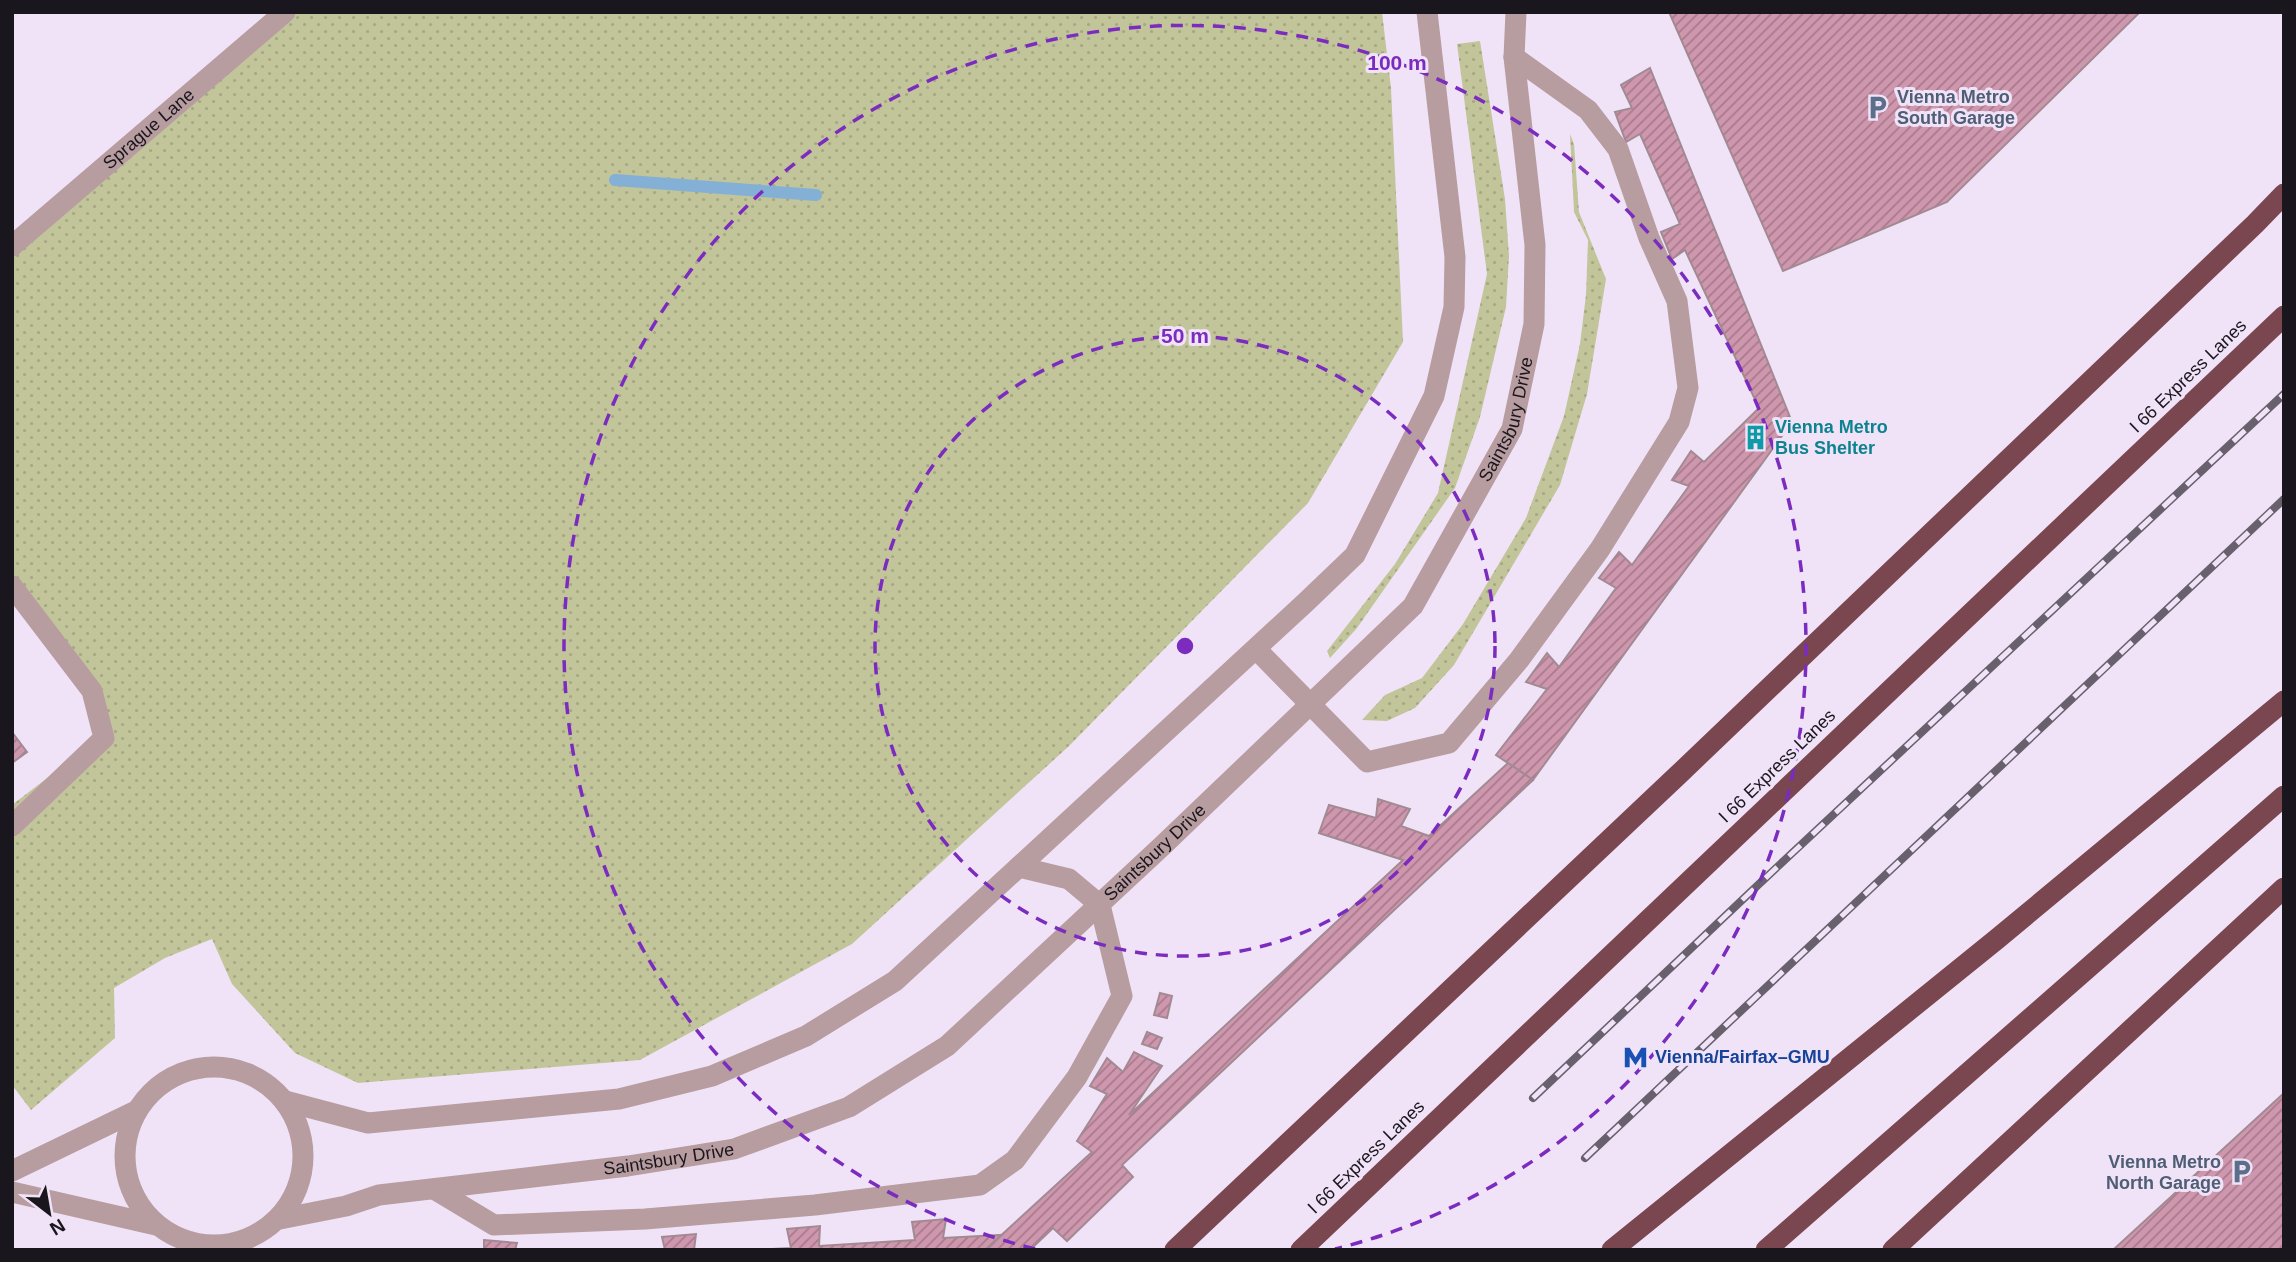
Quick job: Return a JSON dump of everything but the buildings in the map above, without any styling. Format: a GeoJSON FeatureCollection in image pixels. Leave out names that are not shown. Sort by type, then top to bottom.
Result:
{"type":"FeatureCollection","features":[{"type":"Feature","properties":{"kind":"highway"},"geometry":{"type":"LineString","coordinates":[[1175,1250],[1698,756],[2284,194]]}},
{"type":"Feature","properties":{"kind":"highway","name":"I 66 Express Lanes"},"geometry":{"type":"LineString","coordinates":[[1301,1250],[2284,316]]}},
{"type":"Feature","properties":{"kind":"highway"},"geometry":{"type":"LineString","coordinates":[[1612,1250],[1997,939],[2284,701]]}},
{"type":"Feature","properties":{"kind":"highway"},"geometry":{"type":"LineString","coordinates":[[1766,1250],[2284,796]]}},
{"type":"Feature","properties":{"kind":"highway"},"geometry":{"type":"LineString","coordinates":[[1892,1250],[2284,888]]}},
{"type":"Feature","properties":{"kind":"street","name":"Sprague Lane"},"geometry":{"type":"LineString","coordinates":[[12,246],[285,12]]}},
{"type":"Feature","properties":{"kind":"street"},"geometry":{"type":"LineString","coordinates":[[285,1101],[368,1124],[619,1099],[712,1076],[806,1035],[895,981],[1355,555],[1434,396],[1454,307],[1455,257],[1427,12]]}},
{"type":"Feature","properties":{"kind":"street","name":"Saintsbury Drive"},"geometry":{"type":"LineString","coordinates":[[280,1219],[345,1206],[379,1195],[628,1166],[734,1149],[849,1107],[947,1046],[1100,905],[1413,606],[1512,429],[1534,324],[1535,245],[1514,57],[1516,12]]}},
{"type":"Feature","properties":{"kind":"street"},"geometry":{"type":"LineString","coordinates":[[1256,649],[1309,706],[1367,762],[1449,743],[1519,660],[1600,549],[1679,422],[1688,388],[1677,301],[1649,238],[1618,149],[1588,110],[1514,57]]}},
{"type":"Feature","properties":{"kind":"street"},"geometry":{"type":"LineString","coordinates":[[12,586],[92,691],[104,738],[12,826]]}},
{"type":"Feature","properties":{"kind":"street"},"geometry":{"type":"LineString","coordinates":[[433,1189],[494,1225],[645,1219],[815,1205],[980,1185],[1015,1160],[1077,1077],[1122,996],[1100,905],[1069,879],[1019,867]]}},
{"type":"Feature","properties":{"kind":"street"},"geometry":{"type":"LineString","coordinates":[[208,1066],[237,1069],[264,1081],[285,1101],[299,1127],[304,1155],[299,1185],[280,1219],[235,1243],[205,1245],[168,1236],[133,1196],[124,1167],[125,1138],[136,1111],[155,1089],[180,1073],[208,1066]]}},
{"type":"Feature","properties":{"kind":"street"},"geometry":{"type":"LineString","coordinates":[[12,1171],[136,1111]]}},
{"type":"Feature","properties":{"kind":"street"},"geometry":{"type":"LineString","coordinates":[[12,1192],[156,1225]]}},
{"type":"Feature","properties":{"kind":"green space"},"geometry":{"type":"Polygon","coordinates":[[[286,12],[1382,12],[1391,88],[1403,342],[1308,503],[1069,746],[852,944],[640,1060],[358,1083],[295,1053],[232,984],[212,939],[165,958],[114,988],[115,1038],[31,1110],[12,1085],[12,805],[112,728],[12,589],[12,249],[286,12]]]}},
{"type":"Feature","properties":{"kind":"green space"},"geometry":{"type":"Polygon","coordinates":[[[1480,41],[1505,199],[1509,256],[1506,307],[1480,417],[1455,488],[1357,628],[1330,658],[1327,651],[1395,564],[1438,493],[1487,274],[1457,44],[1480,41]]]}},
{"type":"Feature","properties":{"kind":"green space"},"geometry":{"type":"Polygon","coordinates":[[[1570,134],[1574,144],[1579,212],[1606,279],[1587,394],[1560,485],[1454,665],[1415,708],[1387,721],[1362,720],[1385,695],[1422,678],[1463,624],[1526,518],[1564,416],[1580,344],[1586,295],[1588,240],[1574,212],[1570,134]]]}},
{"type":"Feature","properties":{"kind":"waterway"},"geometry":{"type":"LineString","coordinates":[[615,180],[816,195]]}},
{"type":"Feature","properties":{"kind":"railway"},"geometry":{"type":"LineString","coordinates":[[1533,1098],[2284,394]]}},
{"type":"Feature","properties":{"kind":"railway"},"geometry":{"type":"LineString","coordinates":[[1585,1158],[2284,499]]}},
{"type":"Feature","properties":{"kind":"place","name":"Vienna Metro South Garage"},"geometry":{"type":"Point","coordinates":[1877,107]}},
{"type":"Feature","properties":{"kind":"place","name":"Vienna Metro Bus Shelter"},"geometry":{"type":"Point","coordinates":[1755,437]}},
{"type":"Feature","properties":{"kind":"place","name":"Vienna/Fairfax–GMU"},"geometry":{"type":"Point","coordinates":[1635,1057]}},
{"type":"Feature","properties":{"kind":"place","name":"Vienna Metro North Garage"},"geometry":{"type":"Point","coordinates":[2241,1172]}}]}
